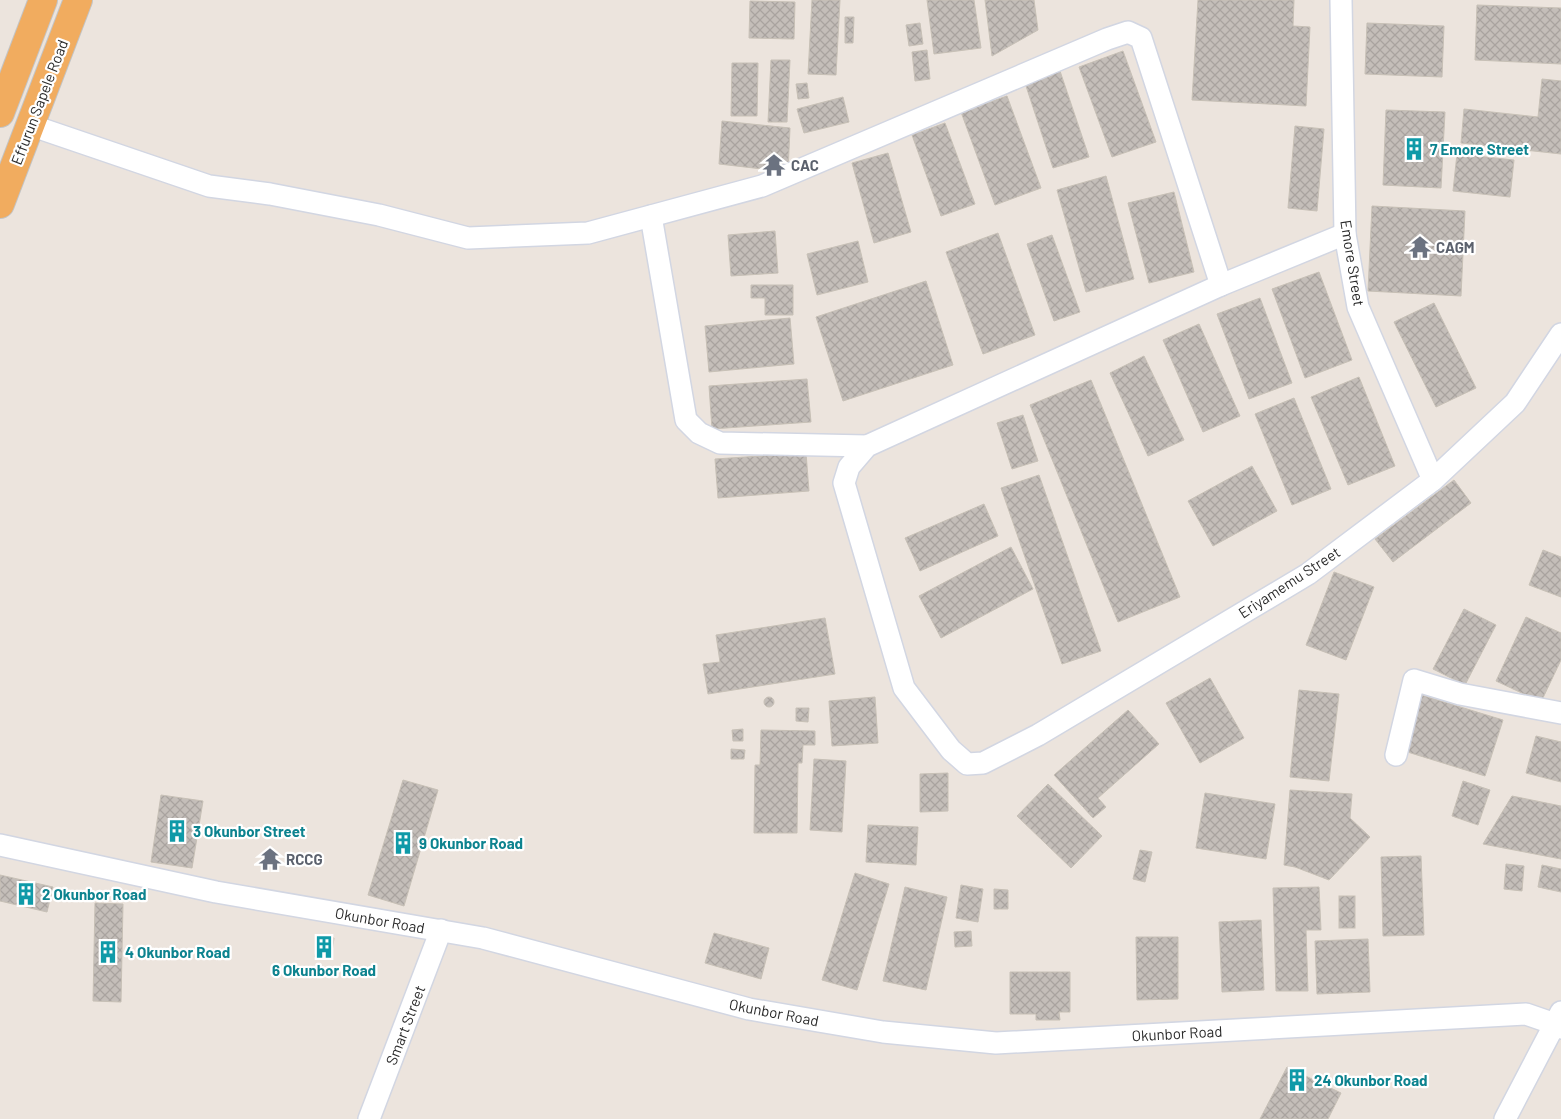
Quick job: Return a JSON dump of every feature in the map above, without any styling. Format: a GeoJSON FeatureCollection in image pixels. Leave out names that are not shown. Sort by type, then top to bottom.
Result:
{"type":"FeatureCollection","features":[{"type":"Feature","properties":{"kind":"highway"},"geometry":{"type":"LineString","coordinates":[[0,113],[43,0]]}},
{"type":"Feature","properties":{"kind":"highway","name":"Effurun Sapele Road"},"geometry":{"type":"LineString","coordinates":[[0,204],[78,0]]}},
{"type":"Feature","properties":{"kind":"street","name":"Emore Street"},"geometry":{"type":"LineString","coordinates":[[1341,0],[1345,234],[1358,307],[1433,480]]}},
{"type":"Feature","properties":{"kind":"street"},"geometry":{"type":"LineString","coordinates":[[30,125],[209,186],[270,194],[379,215],[468,238],[588,232],[762,186],[1107,39],[1128,32],[1141,38],[1221,285]]}},
{"type":"Feature","properties":{"kind":"street"},"geometry":{"type":"LineString","coordinates":[[651,216],[686,420],[699,433],[720,442],[867,446],[1221,285],[1345,234]]}},
{"type":"Feature","properties":{"kind":"street","name":"Eriyamemu Street"},"geometry":{"type":"LineString","coordinates":[[867,446],[849,467],[844,483],[904,688],[951,750],[967,764],[983,763],[1038,735],[1308,574],[1433,480],[1515,403],[1561,334]]}},
{"type":"Feature","properties":{"kind":"street"},"geometry":{"type":"LineString","coordinates":[[1396,755],[1414,680],[1460,694],[1561,713]]}},
{"type":"Feature","properties":{"kind":"street","name":"Okunbor Road"},"geometry":{"type":"LineString","coordinates":[[0,845],[216,892],[483,938],[750,1009],[883,1032],[996,1043],[1526,1014],[1559,1021]]}},
{"type":"Feature","properties":{"kind":"street","name":"Smart Street"},"geometry":{"type":"LineString","coordinates":[[369,1119],[441,930]]}},
{"type":"Feature","properties":{"kind":"street"},"geometry":{"type":"LineString","coordinates":[[1505,1119],[1559,1021]]}},
{"type":"Feature","properties":{"kind":"building"},"geometry":{"type":"Polygon","coordinates":[[[812,0],[840,0],[836,75],[808,74],[812,0]]]}},
{"type":"Feature","properties":{"kind":"building"},"geometry":{"type":"Polygon","coordinates":[[[927,0],[974,0],[981,48],[934,54],[927,0]]]}},
{"type":"Feature","properties":{"kind":"building"},"geometry":{"type":"Polygon","coordinates":[[[985,0],[1034,0],[1038,30],[992,56],[985,0]]]}},
{"type":"Feature","properties":{"kind":"building"},"geometry":{"type":"Polygon","coordinates":[[[1198,0],[1294,0],[1293,26],[1310,27],[1306,106],[1192,100],[1198,0]]]}},
{"type":"Feature","properties":{"kind":"building"},"geometry":{"type":"Polygon","coordinates":[[[750,1],[795,2],[794,39],[749,38],[750,1]]]}},
{"type":"Feature","properties":{"kind":"building"},"geometry":{"type":"Polygon","coordinates":[[[1477,5],[1561,8],[1561,64],[1475,60],[1477,5]]]}},
{"type":"Feature","properties":{"kind":"building"},"geometry":{"type":"Polygon","coordinates":[[[845,17],[854,17],[853,43],[845,43],[845,17]]]}},
{"type":"Feature","properties":{"kind":"building"},"geometry":{"type":"Polygon","coordinates":[[[920,23],[923,44],[909,46],[906,25],[920,23]]]}},
{"type":"Feature","properties":{"kind":"building"},"geometry":{"type":"Polygon","coordinates":[[[1367,23],[1444,26],[1442,77],[1365,74],[1367,23]]]}},
{"type":"Feature","properties":{"kind":"building"},"geometry":{"type":"Polygon","coordinates":[[[927,50],[930,79],[915,81],[912,52],[927,50]]]}},
{"type":"Feature","properties":{"kind":"building"},"geometry":{"type":"Polygon","coordinates":[[[1123,51],[1156,142],[1112,157],[1079,67],[1123,51]]]}},
{"type":"Feature","properties":{"kind":"building"},"geometry":{"type":"Polygon","coordinates":[[[771,60],[790,60],[787,122],[768,122],[771,60]]]}},
{"type":"Feature","properties":{"kind":"building"},"geometry":{"type":"Polygon","coordinates":[[[732,63],[758,63],[757,116],[731,116],[732,63]]]}},
{"type":"Feature","properties":{"kind":"building"},"geometry":{"type":"Polygon","coordinates":[[[1060,71],[1089,157],[1053,168],[1025,83],[1060,71]]]}},
{"type":"Feature","properties":{"kind":"building"},"geometry":{"type":"Polygon","coordinates":[[[1542,79],[1561,81],[1561,154],[1461,143],[1464,109],[1538,117],[1542,79]]]}},
{"type":"Feature","properties":{"kind":"building"},"geometry":{"type":"Polygon","coordinates":[[[807,83],[809,98],[798,99],[796,84],[807,83]]]}},
{"type":"Feature","properties":{"kind":"building"},"geometry":{"type":"Polygon","coordinates":[[[1007,96],[1041,188],[995,205],[961,112],[1007,96]]]}},
{"type":"Feature","properties":{"kind":"building"},"geometry":{"type":"Polygon","coordinates":[[[843,97],[849,122],[804,133],[797,109],[843,97]]]}},
{"type":"Feature","properties":{"kind":"building","name":"7 Emore Street"},"geometry":{"type":"Polygon","coordinates":[[[1386,110],[1445,112],[1441,188],[1383,185],[1386,110]]]}},
{"type":"Feature","properties":{"kind":"building"},"geometry":{"type":"Polygon","coordinates":[[[722,121],[790,128],[788,172],[719,164],[722,121]]]}},
{"type":"Feature","properties":{"kind":"building"},"geometry":{"type":"Polygon","coordinates":[[[945,123],[975,204],[941,216],[912,135],[945,123]]]}},
{"type":"Feature","properties":{"kind":"building"},"geometry":{"type":"Polygon","coordinates":[[[1295,126],[1324,129],[1317,211],[1288,208],[1295,126]]]}},
{"type":"Feature","properties":{"kind":"building"},"geometry":{"type":"Polygon","coordinates":[[[888,153],[911,232],[874,243],[852,163],[888,153]]]}},
{"type":"Feature","properties":{"kind":"building"},"geometry":{"type":"Polygon","coordinates":[[[1457,154],[1514,160],[1510,197],[1453,191],[1457,154]]]}},
{"type":"Feature","properties":{"kind":"building"},"geometry":{"type":"Polygon","coordinates":[[[1106,176],[1134,279],[1086,292],[1057,190],[1106,176]]]}},
{"type":"Feature","properties":{"kind":"building"},"geometry":{"type":"Polygon","coordinates":[[[1174,192],[1194,272],[1149,283],[1128,203],[1174,192]]]}},
{"type":"Feature","properties":{"kind":"building"},"geometry":{"type":"Polygon","coordinates":[[[1372,206],[1465,211],[1461,296],[1368,291],[1372,206]]]}},
{"type":"Feature","properties":{"kind":"building"},"geometry":{"type":"Polygon","coordinates":[[[775,231],[778,273],[731,276],[728,235],[775,231]]]}},
{"type":"Feature","properties":{"kind":"building"},"geometry":{"type":"Polygon","coordinates":[[[998,233],[1035,335],[983,354],[946,252],[998,233]]]}},
{"type":"Feature","properties":{"kind":"building"},"geometry":{"type":"Polygon","coordinates":[[[1052,235],[1080,312],[1054,321],[1027,244],[1052,235]]]}},
{"type":"Feature","properties":{"kind":"building"},"geometry":{"type":"Polygon","coordinates":[[[858,241],[868,282],[817,295],[807,254],[858,241]]]}},
{"type":"Feature","properties":{"kind":"building"},"geometry":{"type":"Polygon","coordinates":[[[1319,272],[1352,360],[1305,378],[1272,289],[1319,272]]]}},
{"type":"Feature","properties":{"kind":"building"},"geometry":{"type":"Polygon","coordinates":[[[926,281],[953,365],[843,401],[816,317],[926,281]]]}},
{"type":"Feature","properties":{"kind":"building"},"geometry":{"type":"Polygon","coordinates":[[[751,285],[793,285],[793,315],[765,315],[765,298],[751,298],[751,285]]]}},
{"type":"Feature","properties":{"kind":"building"},"geometry":{"type":"Polygon","coordinates":[[[1260,298],[1292,383],[1249,399],[1217,314],[1260,298]]]}},
{"type":"Feature","properties":{"kind":"building"},"geometry":{"type":"Polygon","coordinates":[[[1434,303],[1476,388],[1436,407],[1394,322],[1434,303]]]}},
{"type":"Feature","properties":{"kind":"building"},"geometry":{"type":"Polygon","coordinates":[[[790,318],[794,364],[709,372],[705,326],[790,318]]]}},
{"type":"Feature","properties":{"kind":"building"},"geometry":{"type":"Polygon","coordinates":[[[1199,324],[1240,416],[1203,432],[1163,340],[1199,324]]]}},
{"type":"Feature","properties":{"kind":"building"},"geometry":{"type":"Polygon","coordinates":[[[1144,356],[1184,440],[1148,456],[1110,373],[1144,356]]]}},
{"type":"Feature","properties":{"kind":"building"},"geometry":{"type":"Polygon","coordinates":[[[1359,377],[1395,466],[1348,485],[1311,397],[1359,377]]]}},
{"type":"Feature","properties":{"kind":"building"},"geometry":{"type":"Polygon","coordinates":[[[807,379],[811,422],[712,429],[709,386],[807,379]]]}},
{"type":"Feature","properties":{"kind":"building"},"geometry":{"type":"Polygon","coordinates":[[[1091,380],[1180,597],[1118,622],[1030,405],[1091,380]]]}},
{"type":"Feature","properties":{"kind":"building"},"geometry":{"type":"Polygon","coordinates":[[[1294,398],[1331,489],[1292,505],[1255,414],[1294,398]]]}},
{"type":"Feature","properties":{"kind":"building"},"geometry":{"type":"Polygon","coordinates":[[[1023,415],[1038,461],[1012,469],[997,423],[1023,415]]]}},
{"type":"Feature","properties":{"kind":"building"},"geometry":{"type":"Polygon","coordinates":[[[806,453],[809,491],[718,498],[715,459],[806,453]]]}},
{"type":"Feature","properties":{"kind":"building"},"geometry":{"type":"Polygon","coordinates":[[[1252,466],[1277,511],[1213,546],[1188,501],[1252,466]]]}},
{"type":"Feature","properties":{"kind":"building"},"geometry":{"type":"Polygon","coordinates":[[[1039,475],[1101,651],[1062,664],[1001,488],[1039,475]]]}},
{"type":"Feature","properties":{"kind":"building"},"geometry":{"type":"Polygon","coordinates":[[[1454,480],[1471,503],[1393,562],[1375,539],[1454,480]]]}},
{"type":"Feature","properties":{"kind":"building"},"geometry":{"type":"Polygon","coordinates":[[[984,504],[998,536],[920,571],[905,538],[984,504]]]}},
{"type":"Feature","properties":{"kind":"building"},"geometry":{"type":"Polygon","coordinates":[[[1011,547],[1033,589],[941,638],[919,596],[1011,547]]]}},
{"type":"Feature","properties":{"kind":"building"},"geometry":{"type":"Polygon","coordinates":[[[1543,550],[1561,557],[1561,597],[1529,585],[1543,550]]]}},
{"type":"Feature","properties":{"kind":"building"},"geometry":{"type":"Polygon","coordinates":[[[1334,572],[1374,587],[1346,660],[1306,645],[1334,572]]]}},
{"type":"Feature","properties":{"kind":"building"},"geometry":{"type":"Polygon","coordinates":[[[1464,609],[1496,625],[1465,685],[1433,669],[1464,609]]]}},
{"type":"Feature","properties":{"kind":"building"},"geometry":{"type":"Polygon","coordinates":[[[1526,617],[1561,633],[1561,660],[1541,702],[1496,681],[1526,617]]]}},
{"type":"Feature","properties":{"kind":"building"},"geometry":{"type":"Polygon","coordinates":[[[825,618],[835,674],[708,694],[703,664],[720,662],[716,635],[825,618]]]}},
{"type":"Feature","properties":{"kind":"building"},"geometry":{"type":"Polygon","coordinates":[[[1210,678],[1244,738],[1200,763],[1166,703],[1210,678]]]}},
{"type":"Feature","properties":{"kind":"building"},"geometry":{"type":"Polygon","coordinates":[[[1299,690],[1339,694],[1329,781],[1290,777],[1299,690]]]}},
{"type":"Feature","properties":{"kind":"building"},"geometry":{"type":"Polygon","coordinates":[[[1418,694],[1503,720],[1485,776],[1401,750],[1418,694]]]}},
{"type":"Feature","properties":{"kind":"building"},"geometry":{"type":"Polygon","coordinates":[[[767,697],[771,697],[774,702],[773,706],[767,707],[764,704],[764,700],[767,697]]]}},
{"type":"Feature","properties":{"kind":"building"},"geometry":{"type":"Polygon","coordinates":[[[875,697],[878,743],[832,746],[829,701],[875,697]]]}},
{"type":"Feature","properties":{"kind":"building"},"geometry":{"type":"Polygon","coordinates":[[[796,708],[809,708],[808,722],[796,721],[796,708]]]}},
{"type":"Feature","properties":{"kind":"building"},"geometry":{"type":"Polygon","coordinates":[[[1128,710],[1159,744],[1098,798],[1106,807],[1093,818],[1054,775],[1128,710]]]}},
{"type":"Feature","properties":{"kind":"building"},"geometry":{"type":"Polygon","coordinates":[[[743,729],[743,741],[733,741],[732,730],[743,729]]]}},
{"type":"Feature","properties":{"kind":"building"},"geometry":{"type":"Polygon","coordinates":[[[761,730],[815,731],[815,745],[803,745],[802,763],[798,763],[797,833],[754,833],[755,765],[760,765],[761,730]]]}},
{"type":"Feature","properties":{"kind":"building"},"geometry":{"type":"Polygon","coordinates":[[[1536,736],[1561,742],[1561,782],[1526,773],[1536,736]]]}},
{"type":"Feature","properties":{"kind":"building"},"geometry":{"type":"Polygon","coordinates":[[[731,749],[745,750],[744,759],[731,759],[731,749]]]}},
{"type":"Feature","properties":{"kind":"building"},"geometry":{"type":"Polygon","coordinates":[[[814,759],[846,761],[842,832],[810,830],[814,759]]]}},
{"type":"Feature","properties":{"kind":"building"},"geometry":{"type":"Polygon","coordinates":[[[948,773],[948,811],[920,812],[920,774],[948,773]]]}},
{"type":"Feature","properties":{"kind":"building","name":"9 Okunbor Road"},"geometry":{"type":"Polygon","coordinates":[[[403,780],[438,790],[404,906],[368,895],[403,780]]]}},
{"type":"Feature","properties":{"kind":"building"},"geometry":{"type":"Polygon","coordinates":[[[1463,781],[1490,790],[1478,825],[1452,816],[1463,781]]]}},
{"type":"Feature","properties":{"kind":"building"},"geometry":{"type":"Polygon","coordinates":[[[1048,784],[1102,836],[1071,868],[1017,816],[1048,784]]]}},
{"type":"Feature","properties":{"kind":"building"},"geometry":{"type":"Polygon","coordinates":[[[1290,790],[1352,794],[1350,818],[1370,837],[1329,880],[1295,867],[1284,865],[1290,790]]]}},
{"type":"Feature","properties":{"kind":"building"},"geometry":{"type":"Polygon","coordinates":[[[1205,793],[1275,804],[1266,859],[1196,848],[1205,793]]]}},
{"type":"Feature","properties":{"kind":"building","name":"3 Okunbor Street"},"geometry":{"type":"Polygon","coordinates":[[[161,795],[203,801],[192,868],[151,862],[161,795]]]}},
{"type":"Feature","properties":{"kind":"building"},"geometry":{"type":"Polygon","coordinates":[[[1512,796],[1561,806],[1561,859],[1483,844],[1512,796]]]}},
{"type":"Feature","properties":{"kind":"building"},"geometry":{"type":"Polygon","coordinates":[[[868,825],[918,827],[916,865],[866,862],[868,825]]]}},
{"type":"Feature","properties":{"kind":"building"},"geometry":{"type":"Polygon","coordinates":[[[1140,850],[1152,852],[1145,882],[1133,879],[1140,850]]]}},
{"type":"Feature","properties":{"kind":"building"},"geometry":{"type":"Polygon","coordinates":[[[1421,856],[1424,935],[1383,936],[1381,857],[1421,856]]]}},
{"type":"Feature","properties":{"kind":"building"},"geometry":{"type":"Polygon","coordinates":[[[1506,864],[1524,866],[1522,891],[1504,889],[1506,864]]]}},
{"type":"Feature","properties":{"kind":"building"},"geometry":{"type":"Polygon","coordinates":[[[1542,865],[1561,869],[1561,892],[1538,887],[1542,865]]]}},
{"type":"Feature","properties":{"kind":"building"},"geometry":{"type":"Polygon","coordinates":[[[855,873],[889,884],[857,990],[822,980],[855,873]]]}},
{"type":"Feature","properties":{"kind":"building","name":"2 Okunbor Road"},"geometry":{"type":"Polygon","coordinates":[[[0,875],[53,887],[47,912],[0,901],[0,875]]]}},
{"type":"Feature","properties":{"kind":"building"},"geometry":{"type":"Polygon","coordinates":[[[961,885],[983,889],[978,922],[956,918],[961,885]]]}},
{"type":"Feature","properties":{"kind":"building"},"geometry":{"type":"Polygon","coordinates":[[[905,887],[947,897],[926,990],[883,981],[905,887]]]}},
{"type":"Feature","properties":{"kind":"building"},"geometry":{"type":"Polygon","coordinates":[[[1319,887],[1321,930],[1306,930],[1308,991],[1276,991],[1273,888],[1319,887]]]}},
{"type":"Feature","properties":{"kind":"building"},"geometry":{"type":"Polygon","coordinates":[[[994,889],[1008,890],[1008,909],[994,909],[994,889]]]}},
{"type":"Feature","properties":{"kind":"building"},"geometry":{"type":"Polygon","coordinates":[[[1339,896],[1355,896],[1355,928],[1339,928],[1339,896]]]}},
{"type":"Feature","properties":{"kind":"building","name":"4 Okunbor Road"},"geometry":{"type":"Polygon","coordinates":[[[95,903],[123,904],[121,1002],[93,1001],[95,903]]]}},
{"type":"Feature","properties":{"kind":"building"},"geometry":{"type":"Polygon","coordinates":[[[1261,920],[1264,990],[1222,992],[1219,922],[1261,920]]]}},
{"type":"Feature","properties":{"kind":"building"},"geometry":{"type":"Polygon","coordinates":[[[971,931],[972,946],[955,947],[954,932],[971,931]]]}},
{"type":"Feature","properties":{"kind":"building"},"geometry":{"type":"Polygon","coordinates":[[[714,933],[769,948],[761,979],[705,963],[714,933]]]}},
{"type":"Feature","properties":{"kind":"building","name":"6 Okunbor Road"},"geometry":{"type":"Polygon","coordinates":[[[318,936],[334,938],[331,959],[315,957],[318,936]]]}},
{"type":"Feature","properties":{"kind":"building"},"geometry":{"type":"Polygon","coordinates":[[[1136,937],[1178,937],[1178,999],[1137,1000],[1136,937]]]}},
{"type":"Feature","properties":{"kind":"building"},"geometry":{"type":"Polygon","coordinates":[[[1368,939],[1370,992],[1317,994],[1315,941],[1368,939]]]}},
{"type":"Feature","properties":{"kind":"building"},"geometry":{"type":"Polygon","coordinates":[[[1010,972],[1070,972],[1070,1012],[1059,1012],[1060,1020],[1036,1020],[1036,1014],[1010,1014],[1010,972]]]}},
{"type":"Feature","properties":{"kind":"building","name":"24 Okunbor Road"},"geometry":{"type":"Polygon","coordinates":[[[1287,1067],[1341,1093],[1328,1119],[1260,1119],[1287,1067]]]}},
{"type":"Feature","properties":{"kind":"place","name":"7 Emore Street"},"geometry":{"type":"Point","coordinates":[1414,149]}},
{"type":"Feature","properties":{"kind":"place","name":"CAC"},"geometry":{"type":"Point","coordinates":[774,165]}},
{"type":"Feature","properties":{"kind":"place","name":"CAGM"},"geometry":{"type":"Point","coordinates":[1420,247]}},
{"type":"Feature","properties":{"kind":"place","name":"3 Okunbor Street"},"geometry":{"type":"Point","coordinates":[177,831]}},
{"type":"Feature","properties":{"kind":"place","name":"9 Okunbor Road"},"geometry":{"type":"Point","coordinates":[403,843]}},
{"type":"Feature","properties":{"kind":"place","name":"RCCG"},"geometry":{"type":"Point","coordinates":[270,859]}},
{"type":"Feature","properties":{"kind":"place","name":"2 Okunbor Road"},"geometry":{"type":"Point","coordinates":[26,894]}},
{"type":"Feature","properties":{"kind":"place","name":"6 Okunbor Road"},"geometry":{"type":"Point","coordinates":[324,947]}},
{"type":"Feature","properties":{"kind":"place","name":"4 Okunbor Road"},"geometry":{"type":"Point","coordinates":[108,952]}},
{"type":"Feature","properties":{"kind":"place","name":"24 Okunbor Road"},"geometry":{"type":"Point","coordinates":[1297,1080]}}]}
